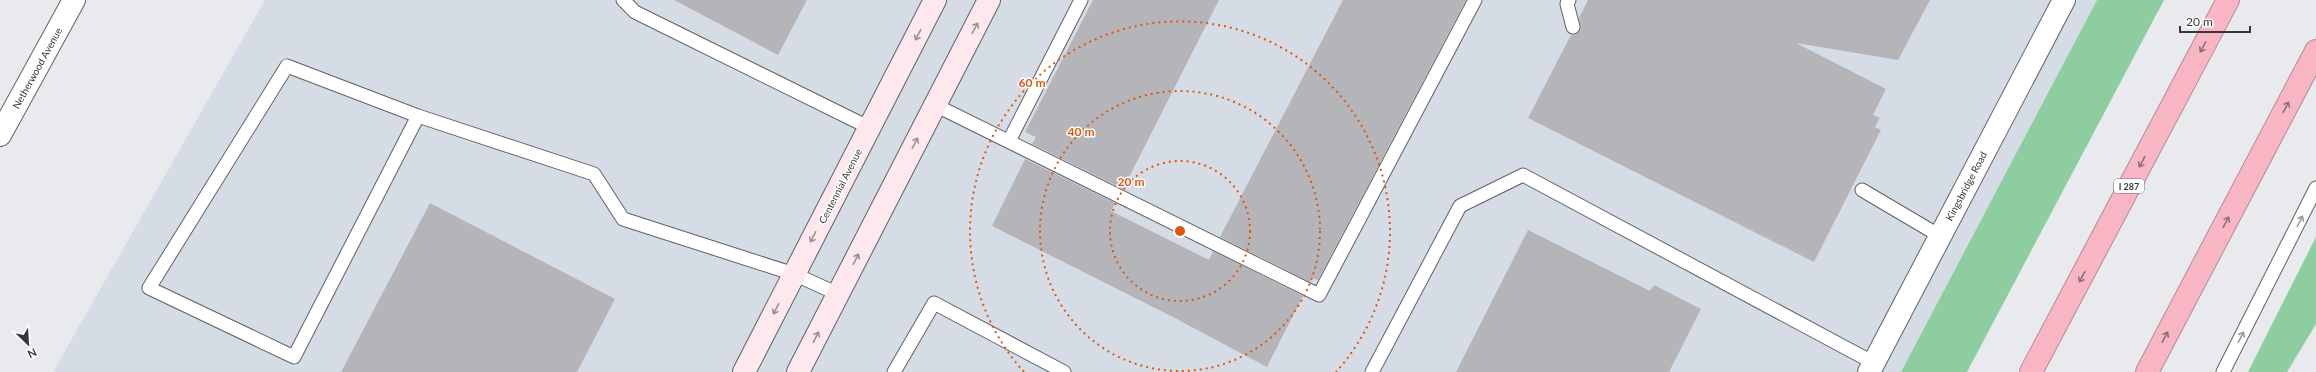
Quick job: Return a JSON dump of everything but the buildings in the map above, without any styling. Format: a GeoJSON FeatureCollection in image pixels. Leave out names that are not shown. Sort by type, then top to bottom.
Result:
{"type":"FeatureCollection","features":[{"type":"Feature","properties":{"kind":"highway","name":"I 287"},"geometry":{"type":"LineString","coordinates":[[2031,372],[2228,0]]}},
{"type":"Feature","properties":{"kind":"highway"},"geometry":{"type":"LineString","coordinates":[[2147,372],[2316,51]]}},
{"type":"Feature","properties":{"kind":"main road","name":"Centennial Avenue"},"geometry":{"type":"LineString","coordinates":[[744,372],[935,0]]}},
{"type":"Feature","properties":{"kind":"main road"},"geometry":{"type":"LineString","coordinates":[[798,372],[989,0]]}},
{"type":"Feature","properties":{"kind":"street","name":"Netherwood Avenue"},"geometry":{"type":"LineString","coordinates":[[0,135],[74,0]]}},
{"type":"Feature","properties":{"kind":"street","name":"Kingsbridge Road"},"geometry":{"type":"LineString","coordinates":[[1872,367],[2064,0]]}},
{"type":"Feature","properties":{"kind":"lane"},"geometry":{"type":"LineString","coordinates":[[623,0],[635,12],[870,128]]}},
{"type":"Feature","properties":{"kind":"lane"},"geometry":{"type":"LineString","coordinates":[[1009,141],[1081,0]]}},
{"type":"Feature","properties":{"kind":"lane"},"geometry":{"type":"LineString","coordinates":[[935,105],[1319,295],[1476,0]]}},
{"type":"Feature","properties":{"kind":"lane"},"geometry":{"type":"LineString","coordinates":[[1569,0],[1567,4],[1573,27]]}},
{"type":"Feature","properties":{"kind":"lane"},"geometry":{"type":"LineString","coordinates":[[418,116],[294,357],[149,288],[287,66],[418,116],[594,174],[623,219],[794,274],[838,294]]}},
{"type":"Feature","properties":{"kind":"lane"},"geometry":{"type":"LineString","coordinates":[[1372,372],[1460,206],[1523,174],[1872,367]]}},
{"type":"Feature","properties":{"kind":"lane"},"geometry":{"type":"LineString","coordinates":[[2223,372],[2316,188]]}},
{"type":"Feature","properties":{"kind":"lane"},"geometry":{"type":"LineString","coordinates":[[1862,190],[1940,236]]}},
{"type":"Feature","properties":{"kind":"lane"},"geometry":{"type":"LineString","coordinates":[[894,372],[934,303],[1064,372]]}},
{"type":"Feature","properties":{"kind":"shaded area"},"geometry":{"type":"Polygon","coordinates":[[[265,0],[2097,0],[1901,372],[53,372],[265,0]]]}},
{"type":"Feature","properties":{"kind":"green space"},"geometry":{"type":"Polygon","coordinates":[[[2097,0],[2164,0],[1967,372],[1901,372],[2097,0]]]}},
{"type":"Feature","properties":{"kind":"green space"},"geometry":{"type":"Polygon","coordinates":[[[2316,237],[2316,324],[2287,372],[2248,372],[2316,237]]]}}]}
